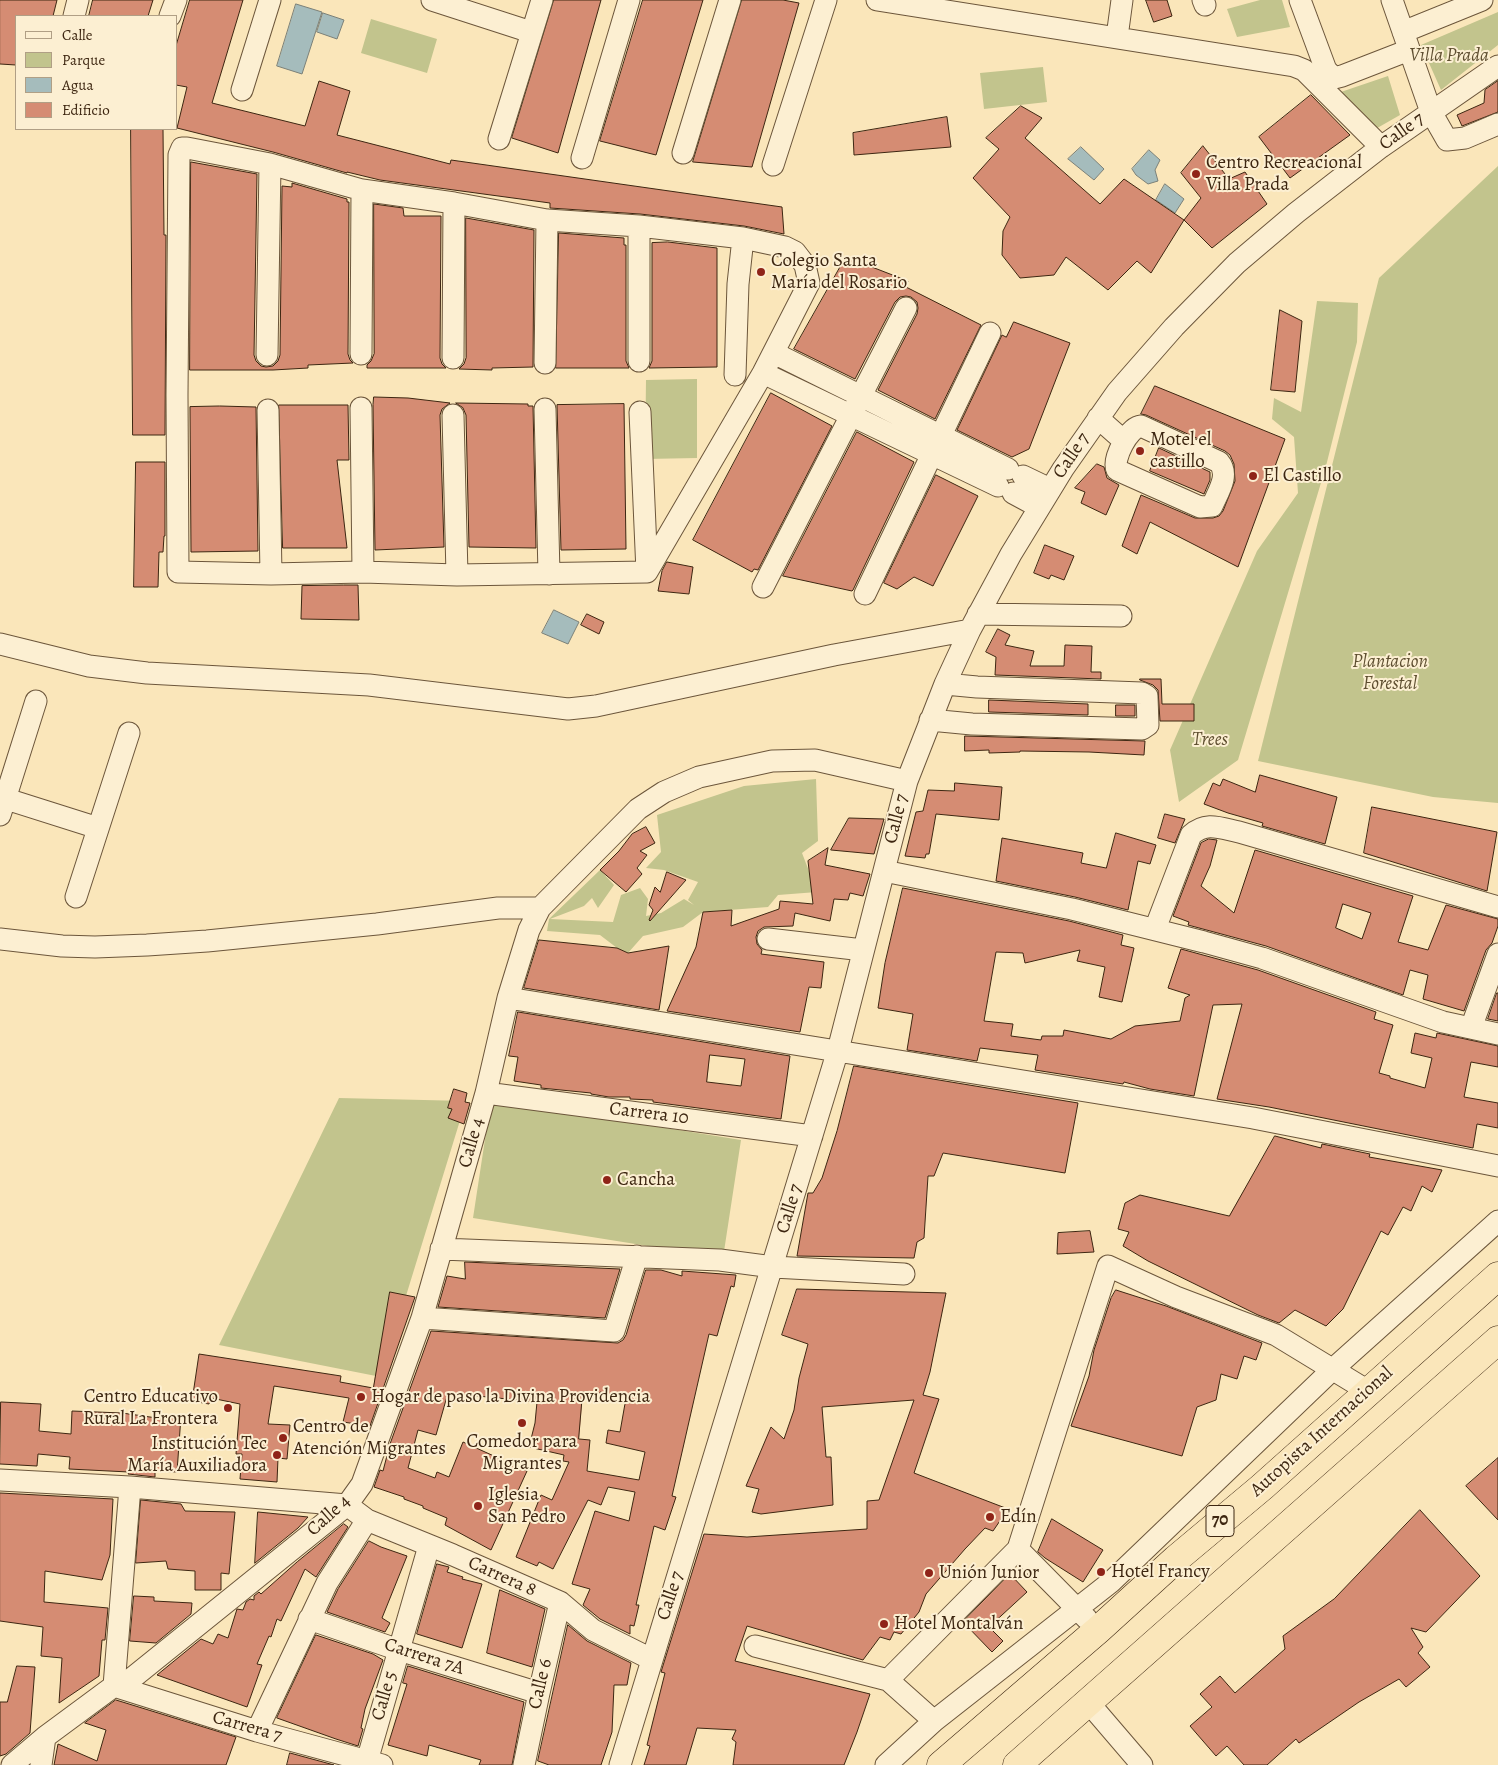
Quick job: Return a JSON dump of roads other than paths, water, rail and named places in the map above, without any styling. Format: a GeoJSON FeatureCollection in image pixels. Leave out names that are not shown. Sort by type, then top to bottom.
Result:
{"type":"FeatureCollection","features":[{"type":"Feature","properties":{"kind":"highway","name":"Autopista Internacional"},"geometry":{"type":"LineString","coordinates":[[941,1765],[1098,1630],[1176,1558],[1262,1487],[1498,1276]]}},
{"type":"Feature","properties":{"kind":"highway","name":"70"},"geometry":{"type":"LineString","coordinates":[[1017,1765],[1498,1340]]}},
{"type":"Feature","properties":{"kind":"street"},"geometry":{"type":"LineString","coordinates":[[74,15],[78,0]]}},
{"type":"Feature","properties":{"kind":"street"},"geometry":{"type":"LineString","coordinates":[[170,15],[176,0]]}},
{"type":"Feature","properties":{"kind":"street"},"geometry":{"type":"LineString","coordinates":[[242,90],[270,0]]}},
{"type":"Feature","properties":{"kind":"street"},"geometry":{"type":"LineString","coordinates":[[499,139],[542,0]]}},
{"type":"Feature","properties":{"kind":"street"},"geometry":{"type":"LineString","coordinates":[[582,158],[629,0]]}},
{"type":"Feature","properties":{"kind":"street"},"geometry":{"type":"LineString","coordinates":[[683,153],[730,0]]}},
{"type":"Feature","properties":{"kind":"street"},"geometry":{"type":"LineString","coordinates":[[773,165],[826,0]]}},
{"type":"Feature","properties":{"kind":"street"},"geometry":{"type":"LineString","coordinates":[[877,0],[1294,66],[1304,70],[1381,147]]}},
{"type":"Feature","properties":{"kind":"street"},"geometry":{"type":"LineString","coordinates":[[1117,37],[1122,0]]}},
{"type":"Feature","properties":{"kind":"street"},"geometry":{"type":"LineString","coordinates":[[1300,0],[1326,70],[1334,78],[1342,76],[1482,0]]}},
{"type":"Feature","properties":{"kind":"street"},"geometry":{"type":"LineString","coordinates":[[1392,0],[1431,112],[1447,140],[1465,138],[1498,124]]}},
{"type":"Feature","properties":{"kind":"street"},"geometry":{"type":"LineString","coordinates":[[445,2],[531,32]]}},
{"type":"Feature","properties":{"kind":"street","name":"Calle 7"},"geometry":{"type":"LineString","coordinates":[[620,1765],[651,1658],[773,1267],[838,1050],[907,781],[945,684],[974,622],[1039,507],[1098,418],[1141,363],[1218,281],[1270,234],[1381,147],[1498,66]]}},
{"type":"Feature","properties":{"kind":"street"},"geometry":{"type":"LineString","coordinates":[[182,148],[270,164],[362,190],[454,203],[547,220],[639,226],[743,238],[785,246],[795,252],[805,265],[809,283],[774,353],[647,572],[457,575],[363,572],[271,574],[178,572],[179,155],[182,148]]}},
{"type":"Feature","properties":{"kind":"street"},"geometry":{"type":"LineString","coordinates":[[267,355],[270,164]]}},
{"type":"Feature","properties":{"kind":"street"},"geometry":{"type":"LineString","coordinates":[[361,354],[362,190]]}},
{"type":"Feature","properties":{"kind":"street"},"geometry":{"type":"LineString","coordinates":[[453,358],[454,203]]}},
{"type":"Feature","properties":{"kind":"street"},"geometry":{"type":"LineString","coordinates":[[545,363],[547,220]]}},
{"type":"Feature","properties":{"kind":"street"},"geometry":{"type":"LineString","coordinates":[[639,226],[639,361]]}},
{"type":"Feature","properties":{"kind":"street"},"geometry":{"type":"LineString","coordinates":[[735,375],[738,284],[743,238]]}},
{"type":"Feature","properties":{"kind":"street"},"geometry":{"type":"LineString","coordinates":[[763,586],[906,308]]}},
{"type":"Feature","properties":{"kind":"street"},"geometry":{"type":"LineString","coordinates":[[865,594],[990,333]]}},
{"type":"Feature","properties":{"kind":"street"},"geometry":{"type":"LineString","coordinates":[[774,353],[860,396],[936,445]]}},
{"type":"Feature","properties":{"kind":"street"},"geometry":{"type":"LineString","coordinates":[[763,372],[851,415],[936,445],[1010,481],[1050,489]]}},
{"type":"Feature","properties":{"kind":"street"},"geometry":{"type":"LineString","coordinates":[[362,408],[363,572]]}},
{"type":"Feature","properties":{"kind":"street"},"geometry":{"type":"LineString","coordinates":[[544,409],[548,574]]}},
{"type":"Feature","properties":{"kind":"street"},"geometry":{"type":"LineString","coordinates":[[268,410],[271,574]]}},
{"type":"Feature","properties":{"kind":"street"},"geometry":{"type":"LineString","coordinates":[[640,412],[647,572]]}},
{"type":"Feature","properties":{"kind":"street"},"geometry":{"type":"LineString","coordinates":[[453,415],[457,575]]}},
{"type":"Feature","properties":{"kind":"street"},"geometry":{"type":"LineString","coordinates":[[1098,418],[1124,441]]}},
{"type":"Feature","properties":{"kind":"street"},"geometry":{"type":"LineString","coordinates":[[1141,426],[1220,462],[1224,468],[1225,475],[1212,506],[1207,508],[1200,507],[1117,470],[1115,462],[1124,441],[1135,428],[1141,426]]}},
{"type":"Feature","properties":{"kind":"street"},"geometry":{"type":"LineString","coordinates":[[1010,481],[1039,507]]}},
{"type":"Feature","properties":{"kind":"street"},"geometry":{"type":"LineString","coordinates":[[0,644],[89,666],[138,672],[369,685],[568,709],[596,706],[834,655],[974,622],[1121,616]]}},
{"type":"Feature","properties":{"kind":"street"},"geometry":{"type":"LineString","coordinates":[[930,720],[972,724],[1142,729],[1148,725],[1148,696],[1142,693],[977,687],[945,684]]}},
{"type":"Feature","properties":{"kind":"street"},"geometry":{"type":"LineString","coordinates":[[36,701],[2,803],[98,828]]}},
{"type":"Feature","properties":{"kind":"street"},"geometry":{"type":"LineString","coordinates":[[76,896],[129,733]]}},
{"type":"Feature","properties":{"kind":"street","name":"Calle 4"},"geometry":{"type":"LineString","coordinates":[[12,1765],[45,1737],[114,1686],[131,1679],[347,1504],[362,1484],[422,1318],[486,1093],[508,998],[529,930],[540,908],[638,809],[664,792],[699,777],[772,761],[815,760],[907,781]]}},
{"type":"Feature","properties":{"kind":"street"},"geometry":{"type":"LineString","coordinates":[[1155,929],[1191,835],[1199,827],[1210,826],[1239,832],[1498,907]]}},
{"type":"Feature","properties":{"kind":"street"},"geometry":{"type":"LineString","coordinates":[[886,863],[1155,929],[1262,958],[1443,1022],[1498,1034]]}},
{"type":"Feature","properties":{"kind":"street"},"geometry":{"type":"LineString","coordinates":[[0,939],[62,946],[147,945],[377,924],[498,908],[540,908]]}},
{"type":"Feature","properties":{"kind":"street"},"geometry":{"type":"LineString","coordinates":[[768,939],[863,950]]}},
{"type":"Feature","properties":{"kind":"street"},"geometry":{"type":"LineString","coordinates":[[1471,1028],[1498,954]]}},
{"type":"Feature","properties":{"kind":"street"},"geometry":{"type":"LineString","coordinates":[[508,998],[1253,1118],[1498,1166]]}},
{"type":"Feature","properties":{"kind":"street","name":"Carrera 10"},"geometry":{"type":"LineString","coordinates":[[486,1093],[812,1136]]}},
{"type":"Feature","properties":{"kind":"street"},"geometry":{"type":"LineString","coordinates":[[886,1765],[934,1721],[1111,1582],[1334,1369],[1498,1221]]}},
{"type":"Feature","properties":{"kind":"street"},"geometry":{"type":"LineString","coordinates":[[441,1249],[720,1260],[773,1267],[904,1274]]}},
{"type":"Feature","properties":{"kind":"street"},"geometry":{"type":"LineString","coordinates":[[422,1318],[614,1331],[637,1256]]}},
{"type":"Feature","properties":{"kind":"street"},"geometry":{"type":"LineString","coordinates":[[888,1680],[1018,1549],[1108,1266],[1176,1297],[1276,1335],[1368,1391]]}},
{"type":"Feature","properties":{"kind":"street"},"geometry":{"type":"LineString","coordinates":[[0,1480],[130,1487],[347,1504]]}},
{"type":"Feature","properties":{"kind":"street"},"geometry":{"type":"LineString","coordinates":[[114,1686],[130,1487]]}},
{"type":"Feature","properties":{"kind":"street","name":"Carrera 8"},"geometry":{"type":"LineString","coordinates":[[347,1504],[367,1520],[560,1602],[593,1630],[651,1658]]}},
{"type":"Feature","properties":{"kind":"street"},"geometry":{"type":"LineString","coordinates":[[256,1730],[327,1583],[367,1520]]}},
{"type":"Feature","properties":{"kind":"street","name":"Calle 5"},"geometry":{"type":"LineString","coordinates":[[374,1763],[399,1650],[429,1546]]}},
{"type":"Feature","properties":{"kind":"street"},"geometry":{"type":"LineString","coordinates":[[1018,1549],[1098,1630]]}},
{"type":"Feature","properties":{"kind":"street","name":"Calle 6"},"geometry":{"type":"LineString","coordinates":[[524,1765],[538,1693],[560,1602]]}},
{"type":"Feature","properties":{"kind":"street","name":"Carrera 7A"},"geometry":{"type":"LineString","coordinates":[[309,1619],[399,1650],[538,1693]]}},
{"type":"Feature","properties":{"kind":"street"},"geometry":{"type":"LineString","coordinates":[[755,1646],[888,1680],[934,1721]]}},
{"type":"Feature","properties":{"kind":"street","name":"Carrera 7"},"geometry":{"type":"LineString","coordinates":[[114,1686],[256,1730],[374,1763]]}},
{"type":"Feature","properties":{"kind":"street"},"geometry":{"type":"LineString","coordinates":[[1088,1702],[1142,1765]]}},
{"type":"Feature","properties":{"kind":"street"},"geometry":{"type":"LineString","coordinates":[[41,1765],[45,1737]]}},
{"type":"Feature","properties":{"kind":"water"},"geometry":{"type":"Polygon","coordinates":[[[296,4],[322,12],[302,74],[277,66],[296,4]]]}},
{"type":"Feature","properties":{"kind":"water"},"geometry":{"type":"Polygon","coordinates":[[[323,13],[344,20],[337,39],[317,32],[323,13]]]}},
{"type":"Feature","properties":{"kind":"water"},"geometry":{"type":"Polygon","coordinates":[[[1081,147],[1104,169],[1094,180],[1068,159],[1081,147]]]}},
{"type":"Feature","properties":{"kind":"water"},"geometry":{"type":"Polygon","coordinates":[[[1149,150],[1160,160],[1155,170],[1158,181],[1148,184],[1136,175],[1132,169],[1149,150]]]}},
{"type":"Feature","properties":{"kind":"water"},"geometry":{"type":"Polygon","coordinates":[[[1165,184],[1184,199],[1175,213],[1156,200],[1165,184]]]}},
{"type":"Feature","properties":{"kind":"water"},"geometry":{"type":"Polygon","coordinates":[[[554,610],[579,622],[568,644],[542,633],[554,610]]]}},
{"type":"Feature","properties":{"kind":"place","name":"Centro Recreacional Villa Prada"},"geometry":{"type":"Point","coordinates":[1196,174]}},
{"type":"Feature","properties":{"kind":"place","name":"Colegio Santa María del Rosario"},"geometry":{"type":"Point","coordinates":[761,272]}},
{"type":"Feature","properties":{"kind":"place","name":"Motel el castillo"},"geometry":{"type":"Point","coordinates":[1140,451]}},
{"type":"Feature","properties":{"kind":"place","name":"El Castillo"},"geometry":{"type":"Point","coordinates":[1253,476]}},
{"type":"Feature","properties":{"kind":"place","name":"Cancha"},"geometry":{"type":"Point","coordinates":[607,1180]}},
{"type":"Feature","properties":{"kind":"place","name":"Hogar de paso la Divina Providencia"},"geometry":{"type":"Point","coordinates":[361,1397]}},
{"type":"Feature","properties":{"kind":"place","name":"Centro Educativo Rural La Frontera"},"geometry":{"type":"Point","coordinates":[228,1408]}},
{"type":"Feature","properties":{"kind":"place","name":"Comedor para Migrantes"},"geometry":{"type":"Point","coordinates":[522,1423]}},
{"type":"Feature","properties":{"kind":"place","name":"Centro de Atención Migrantes"},"geometry":{"type":"Point","coordinates":[283,1438]}},
{"type":"Feature","properties":{"kind":"place","name":"Institución Tec María Auxiliadora"},"geometry":{"type":"Point","coordinates":[277,1455]}},
{"type":"Feature","properties":{"kind":"place","name":"Iglesia San Pedro"},"geometry":{"type":"Point","coordinates":[478,1506]}},
{"type":"Feature","properties":{"kind":"place","name":"Edín"},"geometry":{"type":"Point","coordinates":[990,1517]}},
{"type":"Feature","properties":{"kind":"place","name":"Hotel Francy"},"geometry":{"type":"Point","coordinates":[1101,1572]}},
{"type":"Feature","properties":{"kind":"place","name":"Unión Junior"},"geometry":{"type":"Point","coordinates":[929,1573]}},
{"type":"Feature","properties":{"kind":"place","name":"Hotel Montalván"},"geometry":{"type":"Point","coordinates":[884,1624]}},
{"type":"Feature","properties":{"kind":"park label","name":"Villa Prada"},"geometry":{"type":"Point","coordinates":[1449,56]}},
{"type":"Feature","properties":{"kind":"park label","name":"Plantacion Forestal"},"geometry":{"type":"Point","coordinates":[1390,673]}},
{"type":"Feature","properties":{"kind":"park label","name":"Trees"},"geometry":{"type":"Point","coordinates":[1210,740]}}]}
